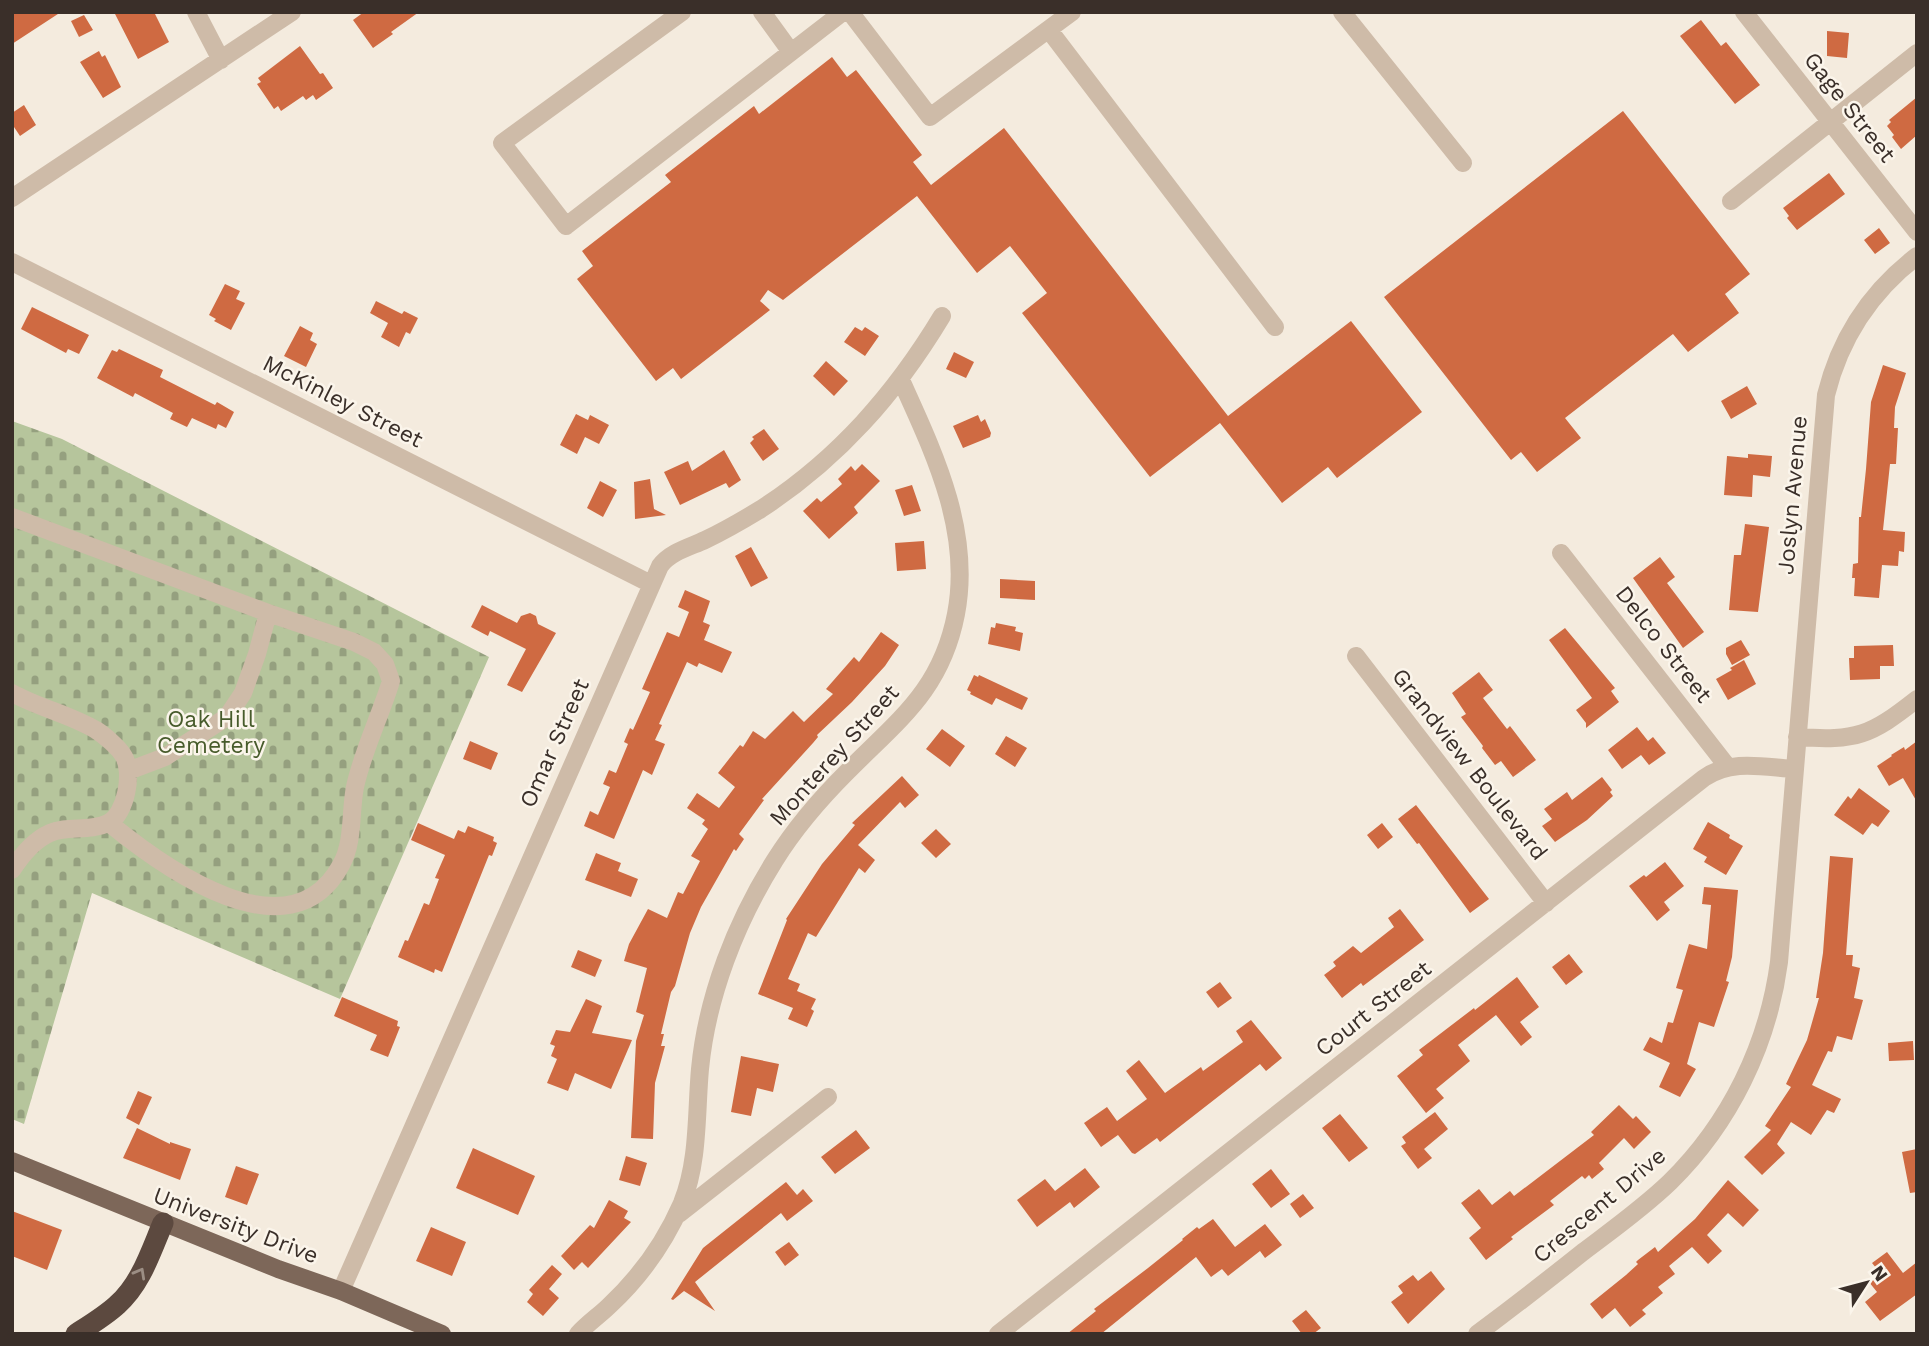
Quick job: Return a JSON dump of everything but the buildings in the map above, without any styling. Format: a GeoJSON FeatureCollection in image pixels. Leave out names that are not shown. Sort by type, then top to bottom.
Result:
{"type":"FeatureCollection","features":[{"type":"Feature","properties":{"kind":"highway"},"geometry":{"type":"LineString","coordinates":[[76,1334],[105,1315],[128,1294],[145,1265],[163,1223]]}},
{"type":"Feature","properties":{"kind":"main road","name":"University Drive"},"geometry":{"type":"LineString","coordinates":[[12,1161],[440,1333]]}},
{"type":"Feature","properties":{"kind":"street"},"geometry":{"type":"LineString","coordinates":[[196,12],[221,60]]}},
{"type":"Feature","properties":{"kind":"street"},"geometry":{"type":"LineString","coordinates":[[12,198],[292,12]]}},
{"type":"Feature","properties":{"kind":"street"},"geometry":{"type":"LineString","coordinates":[[682,12],[502,143],[566,226],[843,12]]}},
{"type":"Feature","properties":{"kind":"street"},"geometry":{"type":"LineString","coordinates":[[762,12],[791,52]]}},
{"type":"Feature","properties":{"kind":"street"},"geometry":{"type":"LineString","coordinates":[[850,12],[930,117],[1072,12]]}},
{"type":"Feature","properties":{"kind":"street"},"geometry":{"type":"LineString","coordinates":[[1342,12],[1463,163]]}},
{"type":"Feature","properties":{"kind":"street","name":"Gage Street"},"geometry":{"type":"LineString","coordinates":[[1744,12],[1917,232]]}},
{"type":"Feature","properties":{"kind":"street"},"geometry":{"type":"LineString","coordinates":[[1049,30],[1275,327]]}},
{"type":"Feature","properties":{"kind":"street"},"geometry":{"type":"LineString","coordinates":[[1731,201],[1917,53]]}},
{"type":"Feature","properties":{"kind":"street","name":"Joslyn Avenue"},"geometry":{"type":"LineString","coordinates":[[1794,769],[1822,420],[1829,383],[1847,336],[1867,305],[1888,281],[1917,256]]}},
{"type":"Feature","properties":{"kind":"street","name":"McKinley Street"},"geometry":{"type":"LineString","coordinates":[[12,262],[652,584]]}},
{"type":"Feature","properties":{"kind":"street","name":"Omar Street"},"geometry":{"type":"LineString","coordinates":[[341,1291],[660,566],[666,559],[748,517],[804,478],[852,435],[901,380],[942,316]]}},
{"type":"Feature","properties":{"kind":"street","name":"Monterey Street"},"geometry":{"type":"LineString","coordinates":[[578,1334],[640,1274],[658,1250],[688,1186],[706,1029],[718,985],[742,921],[774,861],[807,815],[922,696],[937,669],[952,631],[959,590],[954,521],[942,473],[901,380]]}},
{"type":"Feature","properties":{"kind":"street"},"geometry":{"type":"LineString","coordinates":[[12,517],[268,613],[354,642],[374,652],[385,664],[391,681],[354,790],[349,838],[343,863],[331,881],[312,897],[287,908],[235,900],[175,872],[108,823]]}},
{"type":"Feature","properties":{"kind":"street","name":"Delco Street"},"geometry":{"type":"LineString","coordinates":[[1561,552],[1727,766]]}},
{"type":"Feature","properties":{"kind":"street"},"geometry":{"type":"LineString","coordinates":[[128,771],[164,757],[227,717],[243,693],[268,613]]}},
{"type":"Feature","properties":{"kind":"street","name":"Grandview Boulevard"},"geometry":{"type":"LineString","coordinates":[[1356,656],[1546,903]]}},
{"type":"Feature","properties":{"kind":"street"},"geometry":{"type":"LineString","coordinates":[[12,693],[98,731],[124,756],[128,771],[120,813],[108,823],[50,832],[22,854],[12,870]]}},
{"type":"Feature","properties":{"kind":"street"},"geometry":{"type":"LineString","coordinates":[[1797,737],[1833,740],[1861,735],[1886,722],[1917,699]]}},
{"type":"Feature","properties":{"kind":"street"},"geometry":{"type":"LineString","coordinates":[[1727,766],[1794,769]]}},
{"type":"Feature","properties":{"kind":"street","name":"Court Street"},"geometry":{"type":"LineString","coordinates":[[998,1334],[1704,778],[1727,766]]}},
{"type":"Feature","properties":{"kind":"street","name":"Crescent Drive"},"geometry":{"type":"LineString","coordinates":[[1477,1334],[1669,1183],[1703,1144],[1734,1098],[1762,1035],[1777,974],[1794,769]]}},
{"type":"Feature","properties":{"kind":"street"},"geometry":{"type":"LineString","coordinates":[[676,1216],[828,1097]]}},
{"type":"Feature","properties":{"kind":"green space","name":"Oak Hill Cemetery"},"geometry":{"type":"Polygon","coordinates":[[[12,421],[62,439],[489,657],[340,999],[92,893],[24,1124],[12,1119],[12,421]]]}}]}
